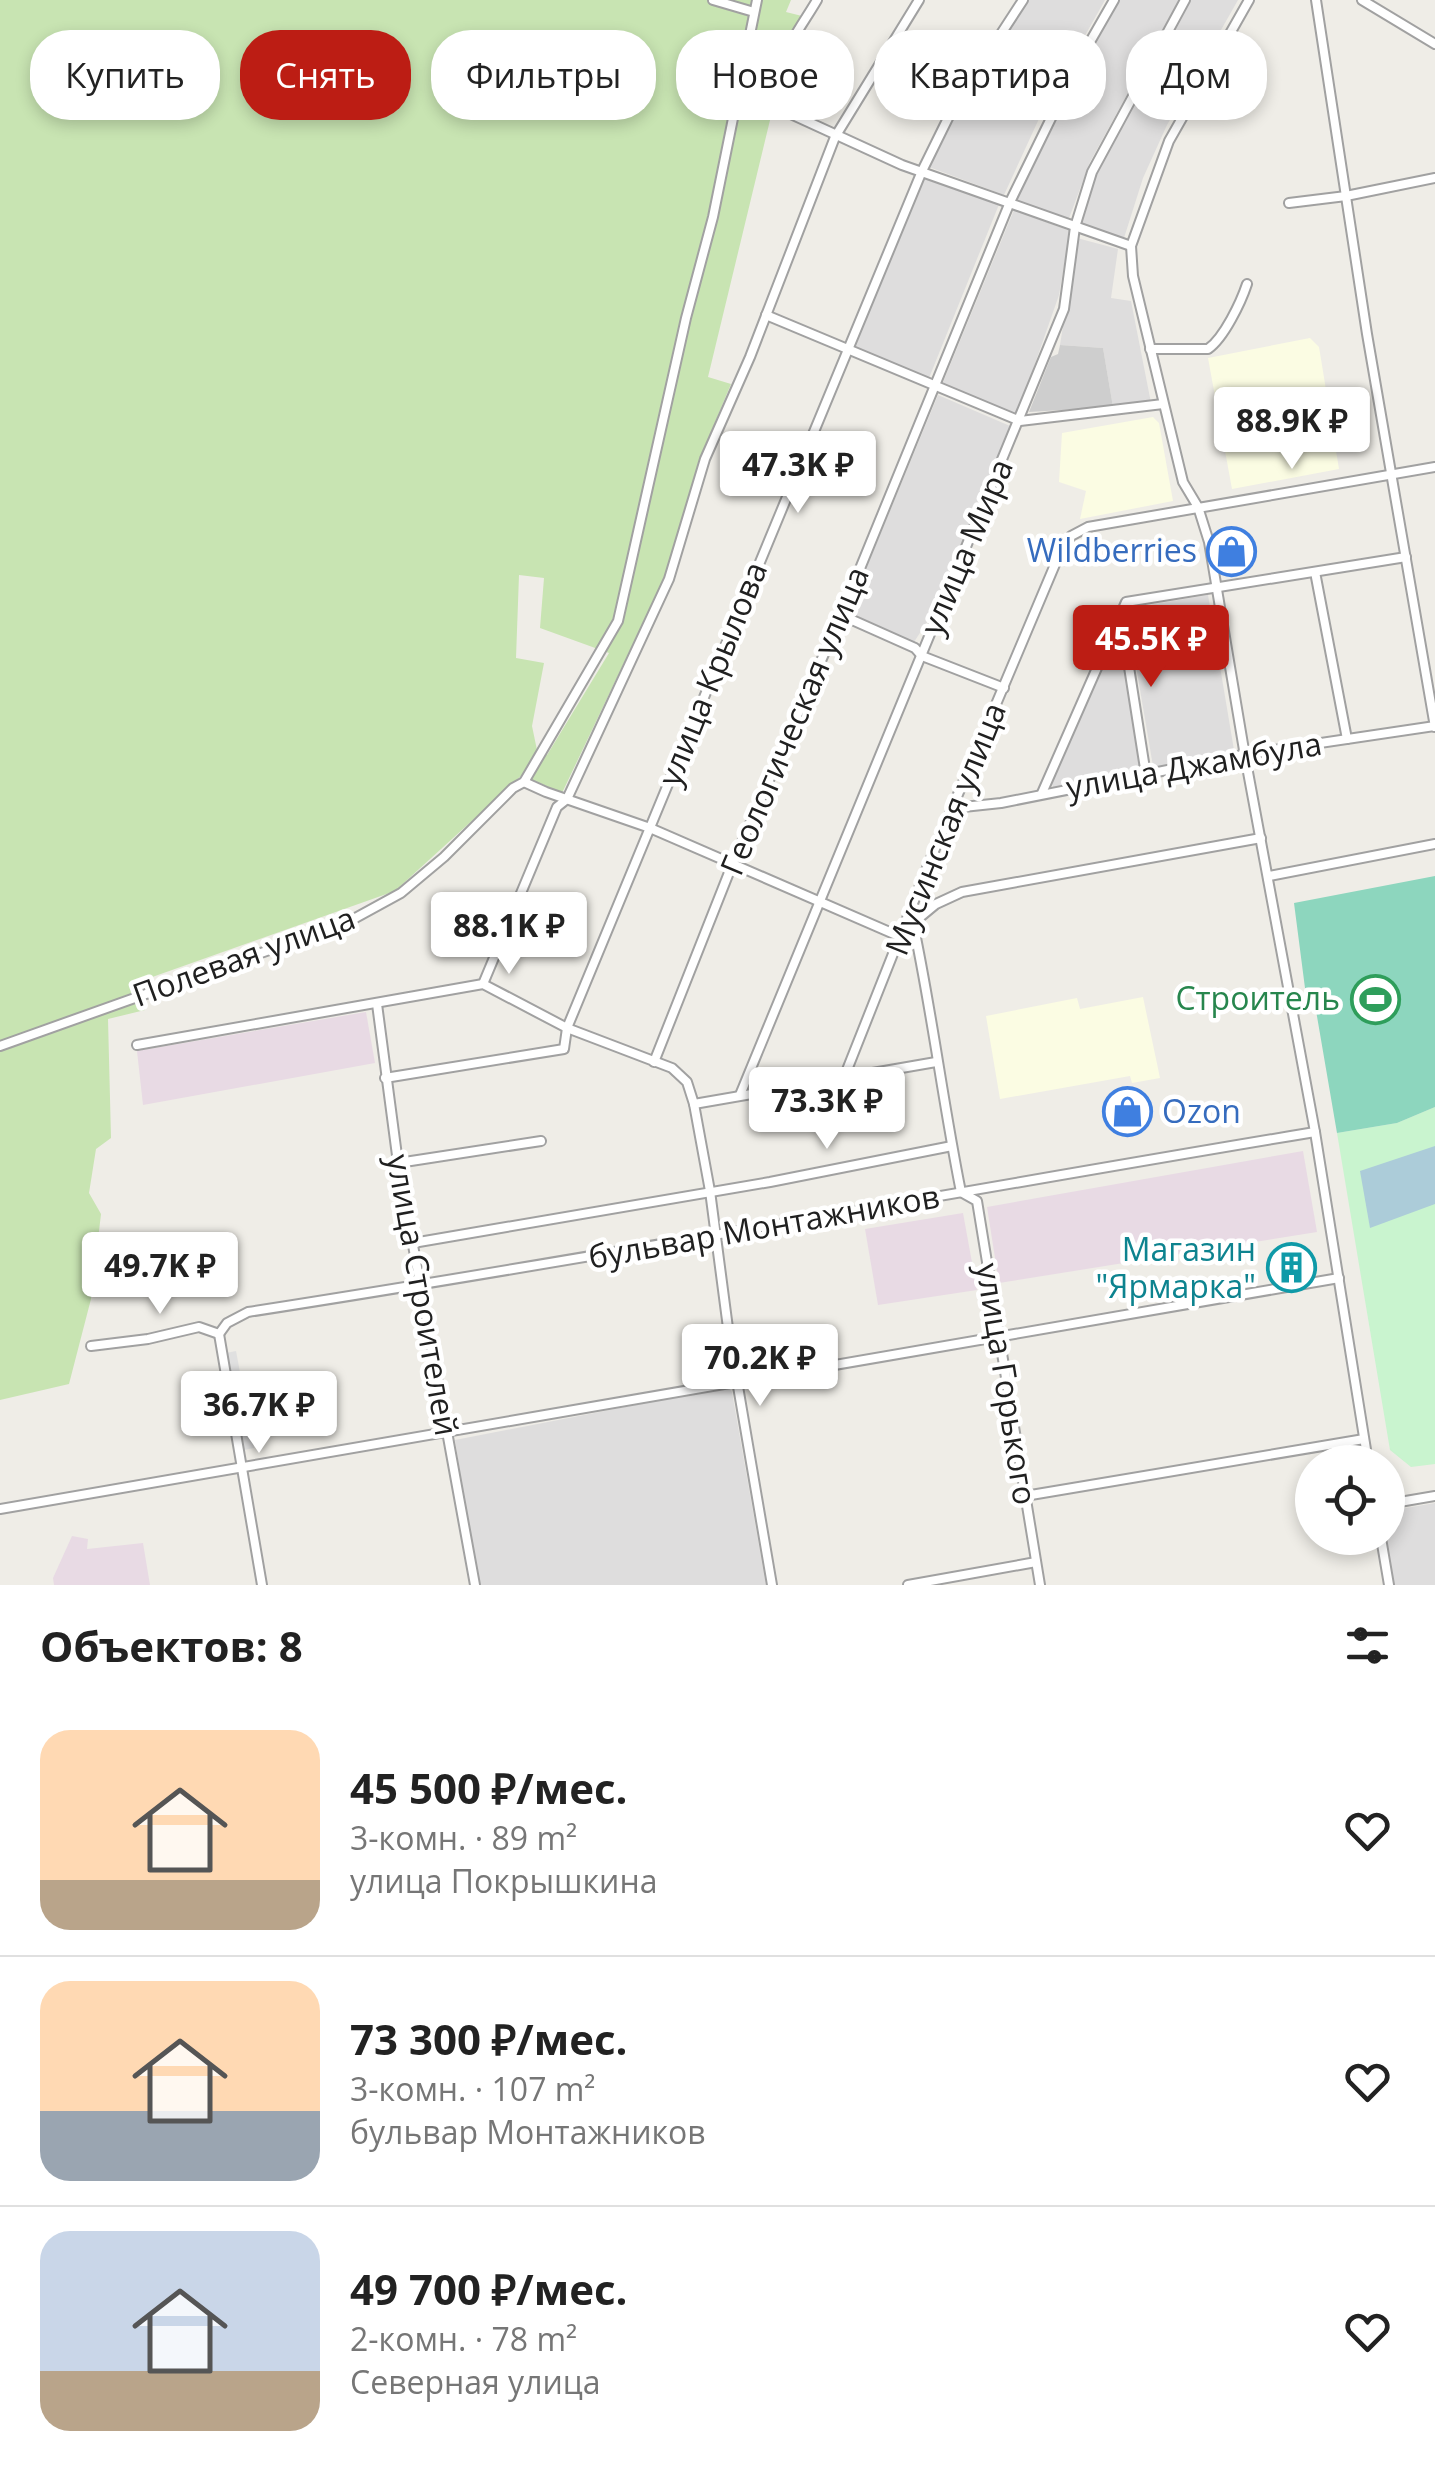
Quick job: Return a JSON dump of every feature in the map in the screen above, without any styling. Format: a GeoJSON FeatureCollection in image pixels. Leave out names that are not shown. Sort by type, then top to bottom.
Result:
{"type":"FeatureCollection","features":[{"type":"Feature","properties":{"kind":"street"},"geometry":{"type":"LineString","coordinates":[[713,0],[754,12]]}},
{"type":"Feature","properties":{"kind":"street","name":"Полевая улица"},"geometry":{"type":"LineString","coordinates":[[750,30],[757,0]]}},
{"type":"Feature","properties":{"kind":"street"},"geometry":{"type":"LineString","coordinates":[[799,30],[817,0]]}},
{"type":"Feature","properties":{"kind":"street"},"geometry":{"type":"LineString","coordinates":[[483,984],[558,807],[567,799],[669,579],[704,458],[766,315],[835,137],[918,0]]}},
{"type":"Feature","properties":{"kind":"street","name":"улица Крылова"},"geometry":{"type":"LineString","coordinates":[[567,1028],[922,171],[954,106],[1023,0]]}},
{"type":"Feature","properties":{"kind":"street","name":"Геологическая улица"},"geometry":{"type":"LineString","coordinates":[[654,1062],[732,865],[842,615],[1010,202],[1079,60],[1114,0]]}},
{"type":"Feature","properties":{"kind":"street","name":"улица Мира"},"geometry":{"type":"LineString","coordinates":[[740,1094],[1064,310],[1082,199],[1100,155],[1185,0]]}},
{"type":"Feature","properties":{"kind":"street"},"geometry":{"type":"LineString","coordinates":[[1249,0],[1169,141],[1131,246],[1133,276],[1183,482],[1198,507],[1209,542],[1315,1132],[1365,1445]]}},
{"type":"Feature","properties":{"kind":"street"},"geometry":{"type":"LineString","coordinates":[[1316,0],[1435,726]]}},
{"type":"Feature","properties":{"kind":"street"},"geometry":{"type":"LineString","coordinates":[[1362,0],[1435,44]]}},
{"type":"Feature","properties":{"kind":"street","name":"Полевая улица"},"geometry":{"type":"LineString","coordinates":[[0,1046],[348,922],[401,893],[524,782],[618,621],[733,120]]}},
{"type":"Feature","properties":{"kind":"street"},"geometry":{"type":"LineString","coordinates":[[802,120],[922,171],[1131,246]]}},
{"type":"Feature","properties":{"kind":"street"},"geometry":{"type":"LineString","coordinates":[[1290,203],[1435,178]]}},
{"type":"Feature","properties":{"kind":"street"},"geometry":{"type":"LineString","coordinates":[[1150,349],[1208,349],[1216,344],[1241,302],[1246,284]]}},
{"type":"Feature","properties":{"kind":"street"},"geometry":{"type":"LineString","coordinates":[[766,315],[1020,422],[1163,404]]}},
{"type":"Feature","properties":{"kind":"street"},"geometry":{"type":"LineString","coordinates":[[1198,507],[1435,467]]}},
{"type":"Feature","properties":{"kind":"street","name":"Мусинская улица"},"geometry":{"type":"LineString","coordinates":[[842,1080],[901,936],[911,921],[1059,555],[1071,536],[1088,526],[1198,507]]}},
{"type":"Feature","properties":{"kind":"street"},"geometry":{"type":"LineString","coordinates":[[1042,793],[1126,602],[1406,558]]}},
{"type":"Feature","properties":{"kind":"street"},"geometry":{"type":"LineString","coordinates":[[1316,572],[1347,738]]}},
{"type":"Feature","properties":{"kind":"street"},"geometry":{"type":"LineString","coordinates":[[842,615],[915,648],[922,656],[1004,688]]}},
{"type":"Feature","properties":{"kind":"street"},"geometry":{"type":"LineString","coordinates":[[1118,616],[1146,775]]}},
{"type":"Feature","properties":{"kind":"street"},"geometry":{"type":"LineString","coordinates":[[1422,643],[1435,641]]}},
{"type":"Feature","properties":{"kind":"street","name":"улица Джамбула"},"geometry":{"type":"LineString","coordinates":[[954,808],[1435,726]]}},
{"type":"Feature","properties":{"kind":"street"},"geometry":{"type":"LineString","coordinates":[[524,782],[650,828],[901,936]]}},
{"type":"Feature","properties":{"kind":"street"},"geometry":{"type":"LineString","coordinates":[[961,1192],[911,921],[962,892],[1261,838]]}},
{"type":"Feature","properties":{"kind":"street"},"geometry":{"type":"LineString","coordinates":[[1270,876],[1435,844]]}},
{"type":"Feature","properties":{"kind":"street"},"geometry":{"type":"LineString","coordinates":[[137,1045],[483,984],[567,1028],[672,1068],[687,1082],[694,1104],[772,1585]]}},
{"type":"Feature","properties":{"kind":"street","name":"улица Строителей"},"geometry":{"type":"LineString","coordinates":[[377,1004],[398,1163],[475,1585]]}},
{"type":"Feature","properties":{"kind":"street"},"geometry":{"type":"LineString","coordinates":[[385,1078],[564,1050],[567,1028]]}},
{"type":"Feature","properties":{"kind":"street"},"geometry":{"type":"LineString","coordinates":[[694,1104],[936,1062]]}},
{"type":"Feature","properties":{"kind":"street","name":"бульвар Монтажников"},"geometry":{"type":"LineString","coordinates":[[219,1334],[248,1312],[1315,1132]]}},
{"type":"Feature","properties":{"kind":"street"},"geometry":{"type":"LineString","coordinates":[[398,1163],[542,1141]]}},
{"type":"Feature","properties":{"kind":"street"},"geometry":{"type":"LineString","coordinates":[[413,1243],[952,1146]]}},
{"type":"Feature","properties":{"kind":"street","name":"улица Горького"},"geometry":{"type":"LineString","coordinates":[[961,1192],[977,1201],[1040,1585]]}},
{"type":"Feature","properties":{"kind":"street"},"geometry":{"type":"LineString","coordinates":[[0,1508],[1339,1278]]}},
{"type":"Feature","properties":{"kind":"street"},"geometry":{"type":"LineString","coordinates":[[91,1346],[199,1327],[219,1334],[262,1585]]}},
{"type":"Feature","properties":{"kind":"street"},"geometry":{"type":"LineString","coordinates":[[1024,1496],[1364,1439]]}},
{"type":"Feature","properties":{"kind":"street"},"geometry":{"type":"LineString","coordinates":[[1405,1501],[1435,1496]]}},
{"type":"Feature","properties":{"kind":"street"},"geometry":{"type":"LineString","coordinates":[[1384,1555],[1389,1585]]}},
{"type":"Feature","properties":{"kind":"street"},"geometry":{"type":"LineString","coordinates":[[908,1585],[944,1582],[1036,1562]]}},
{"type":"Feature","properties":{"kind":"shaded area"},"geometry":{"type":"Polygon","coordinates":[[[1028,0],[1105,0],[1088,30],[1008,30],[1028,0]]]}},
{"type":"Feature","properties":{"kind":"shaded area"},"geometry":{"type":"Polygon","coordinates":[[[1118,0],[1179,0],[1163,30],[1126,30],[1126,96],[1090,162],[1068,221],[1016,201],[1055,120],[1106,120],[1106,30],[1100,30],[1118,0]]]}},
{"type":"Feature","properties":{"kind":"shaded area"},"geometry":{"type":"Polygon","coordinates":[[[1189,0],[1238,0],[1221,30],[1172,30],[1189,0]]]}},
{"type":"Feature","properties":{"kind":"shaded area"},"geometry":{"type":"Polygon","coordinates":[[[1126,113],[1126,120],[1170,120],[1143,178],[1124,238],[1079,225],[1086,196],[1126,113]]]}},
{"type":"Feature","properties":{"kind":"shaded area"},"geometry":{"type":"Polygon","coordinates":[[[951,120],[1038,120],[1004,195],[929,167],[951,120]]]}},
{"type":"Feature","properties":{"kind":"shaded area"},"geometry":{"type":"Polygon","coordinates":[[[925,175],[1000,202],[929,378],[854,347],[925,175]]]}},
{"type":"Feature","properties":{"kind":"shaded area"},"geometry":{"type":"Polygon","coordinates":[[[1014,210],[1070,231],[1059,295],[1016,418],[941,387],[1014,210]]]}},
{"type":"Feature","properties":{"kind":"shaded area"},"geometry":{"type":"Polygon","coordinates":[[[1077,238],[1118,249],[1111,298],[1131,301],[1151,403],[1113,407],[1103,348],[1060,345],[1077,238]]]}},
{"type":"Feature","properties":{"kind":"shaded area"},"geometry":{"type":"Polygon","coordinates":[[[1310,338],[1319,347],[1339,469],[1232,489],[1208,358],[1310,338]]]}},
{"type":"Feature","properties":{"kind":"shaded area"},"geometry":{"type":"Polygon","coordinates":[[[1060,345],[1103,348],[1113,407],[1029,412],[1051,357],[1058,354],[1060,345]]]}},
{"type":"Feature","properties":{"kind":"shaded area"},"geometry":{"type":"Polygon","coordinates":[[[938,395],[1010,426],[931,616],[914,642],[848,612],[938,395]]]}},
{"type":"Feature","properties":{"kind":"shaded area"},"geometry":{"type":"Polygon","coordinates":[[[1153,417],[1159,423],[1173,501],[1080,519],[1086,491],[1059,482],[1062,433],[1153,417]]]}},
{"type":"Feature","properties":{"kind":"shaded area"},"geometry":{"type":"Polygon","coordinates":[[[1208,595],[1235,756],[1154,772],[1127,613],[1131,608],[1208,595]]]}},
{"type":"Feature","properties":{"kind":"shaded area"},"geometry":{"type":"Polygon","coordinates":[[[1121,634],[1144,774],[1054,790],[1052,784],[1115,635],[1121,634]]]}},
{"type":"Feature","properties":{"kind":"shaded area"},"geometry":{"type":"Polygon","coordinates":[[[1143,997],[1160,1078],[1132,1083],[1130,1076],[1000,1099],[986,1016],[1077,998],[1080,1009],[1143,997]]]}},
{"type":"Feature","properties":{"kind":"shaded area"},"geometry":{"type":"Polygon","coordinates":[[[366,1012],[375,1063],[143,1105],[137,1051],[366,1012]]]}},
{"type":"Feature","properties":{"kind":"shaded area"},"geometry":{"type":"Polygon","coordinates":[[[1303,1151],[1317,1232],[999,1283],[987,1207],[1303,1151]]]}},
{"type":"Feature","properties":{"kind":"shaded area"},"geometry":{"type":"Polygon","coordinates":[[[963,1213],[977,1290],[878,1305],[865,1229],[963,1213]]]}},
{"type":"Feature","properties":{"kind":"shaded area"},"geometry":{"type":"Polygon","coordinates":[[[236,1351],[254,1448],[244,1450],[226,1353],[236,1351]]]}},
{"type":"Feature","properties":{"kind":"shaded area"},"geometry":{"type":"Polygon","coordinates":[[[728,1387],[766,1585],[477,1585],[455,1440],[728,1387]]]}},
{"type":"Feature","properties":{"kind":"shaded area"},"geometry":{"type":"Polygon","coordinates":[[[1435,1503],[1435,1585],[1394,1585],[1389,1555],[1405,1555],[1405,1508],[1435,1503]]]}},
{"type":"Feature","properties":{"kind":"shaded area"},"geometry":{"type":"Polygon","coordinates":[[[72,1536],[88,1539],[87,1549],[143,1543],[150,1585],[54,1585],[53,1578],[72,1536]]]}},
{"type":"Feature","properties":{"kind":"green space"},"geometry":{"type":"Polygon","coordinates":[[[0,0],[791,0],[786,12],[802,16],[795,30],[676,30],[676,120],[770,120],[708,377],[731,384],[698,463],[673,560],[562,793],[522,775],[395,891],[141,981],[145,1010],[108,1019],[111,1138],[96,1149],[89,1193],[101,1214],[91,1299],[69,1384],[0,1400],[0,0]],[[519,575],[516,658],[544,663],[532,726],[537,750],[547,755],[609,653],[540,628],[544,578],[519,575]]]}},
{"type":"Feature","properties":{"kind":"green space","name":"Строитель"},"geometry":{"type":"Polygon","coordinates":[[[1435,876],[1435,1107],[1397,1123],[1337,1133],[1313,993],[1305,988],[1294,903],[1435,876]]]}},
{"type":"Feature","properties":{"kind":"green space"},"geometry":{"type":"Polygon","coordinates":[[[1435,1107],[1435,1464],[1411,1467],[1405,1462],[1405,1445],[1389,1445],[1337,1133],[1397,1123],[1435,1107]]]}},
{"type":"Feature","properties":{"kind":"water"},"geometry":{"type":"Polygon","coordinates":[[[1435,1146],[1435,1204],[1370,1228],[1360,1171],[1435,1146]]]}},
{"type":"Feature","properties":{"kind":"place","name":"Wildberries"},"geometry":{"type":"Point","coordinates":[1232,551]}},
{"type":"Feature","properties":{"kind":"place","name":"Строитель"},"geometry":{"type":"Point","coordinates":[1375,999]}},
{"type":"Feature","properties":{"kind":"place","name":"Ozon"},"geometry":{"type":"Point","coordinates":[1127,1112]}},
{"type":"Feature","properties":{"kind":"place","name":"Магазин \"Ярмарка\""},"geometry":{"type":"Point","coordinates":[1291,1268]}}]}
